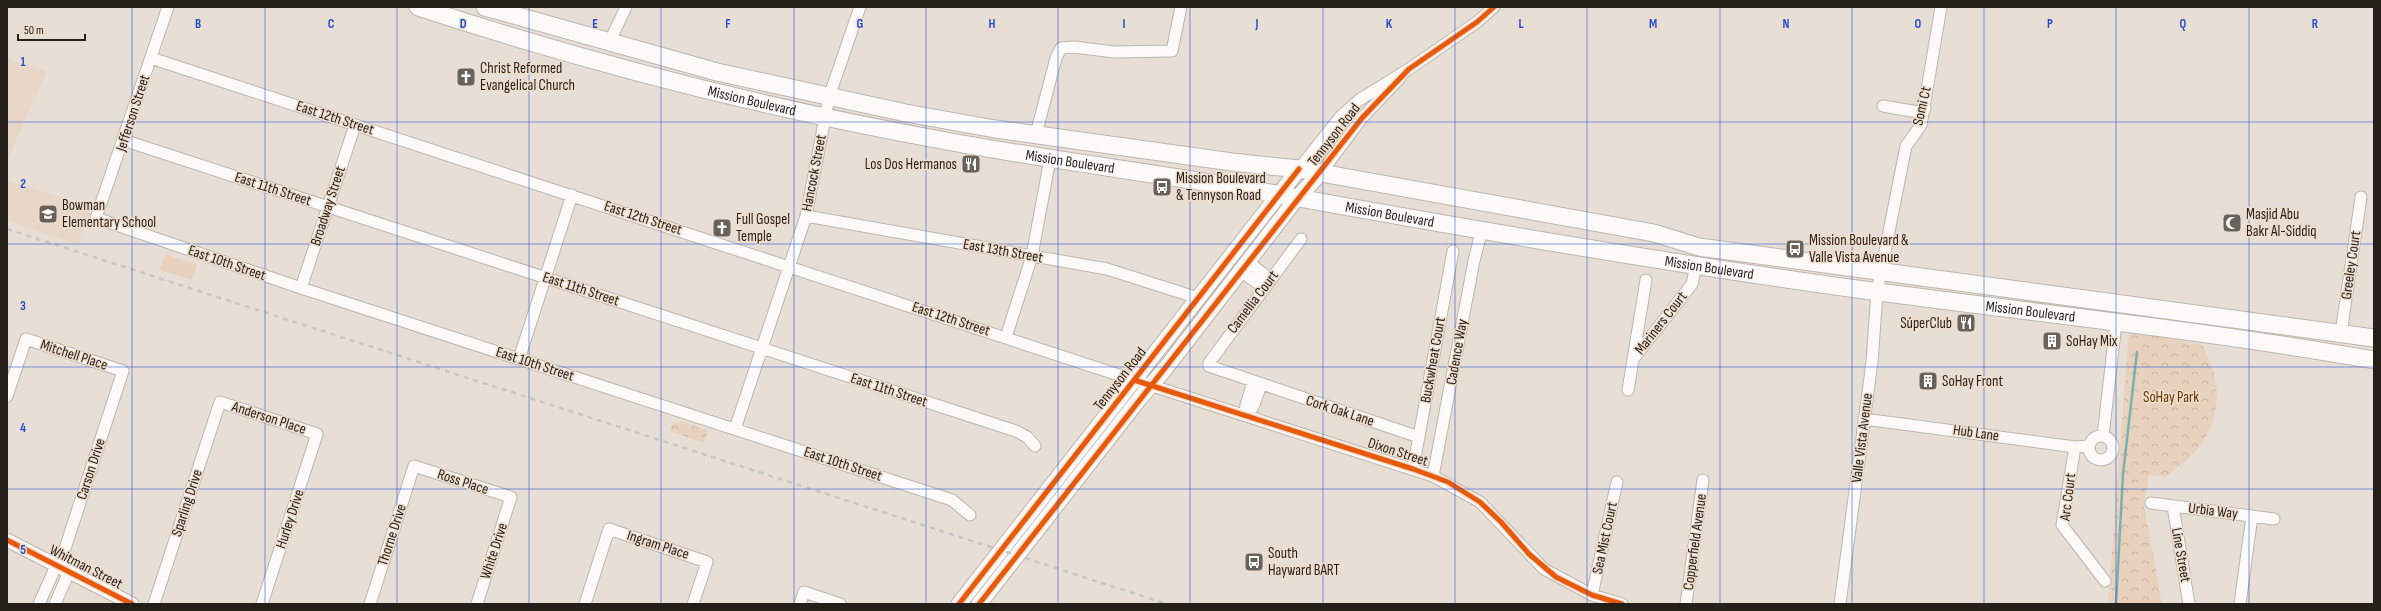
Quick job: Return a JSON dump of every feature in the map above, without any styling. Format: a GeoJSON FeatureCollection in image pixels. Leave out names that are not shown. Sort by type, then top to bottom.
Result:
{"type":"FeatureCollection","features":[{"type":"Feature","properties":{"kind":"main road","name":"Mission Boulevard"},"geometry":{"type":"LineString","coordinates":[[418,7],[544,46],[661,79],[825,117],[1050,159],[1278,194],[1696,265],[1877,292],[2040,311],[2374,360]]}},
{"type":"Feature","properties":{"kind":"main road","name":"Mission Boulevard"},"geometry":{"type":"LineString","coordinates":[[485,7],[525,13],[610,43],[725,74],[942,120],[1232,162],[1299,169],[1654,233],[1699,247],[2374,338]]}},
{"type":"Feature","properties":{"kind":"main road","name":"Tennyson Road"},"geometry":{"type":"LineString","coordinates":[[959,604],[1299,169]]}},
{"type":"Feature","properties":{"kind":"main road","name":"Tennyson Road"},"geometry":{"type":"LineString","coordinates":[[979,604],[1297,198],[1320,174]]}},
{"type":"Feature","properties":{"kind":"street","name":"Jefferson Street"},"geometry":{"type":"LineString","coordinates":[[96,218],[168,7]]}},
{"type":"Feature","properties":{"kind":"street"},"geometry":{"type":"LineString","coordinates":[[610,43],[626,7]]}},
{"type":"Feature","properties":{"kind":"street","name":"Hancock Street"},"geometry":{"type":"LineString","coordinates":[[735,429],[806,216],[829,97],[860,7]]}},
{"type":"Feature","properties":{"kind":"street"},"geometry":{"type":"LineString","coordinates":[[1036,134],[1056,58],[1061,48],[1074,46],[1114,52],[1172,51],[1181,7]]}},
{"type":"Feature","properties":{"kind":"street","name":"Tennyson Road"},"geometry":{"type":"LineString","coordinates":[[1299,169],[1347,109],[1382,84],[1409,70],[1477,22],[1494,7]]}},
{"type":"Feature","properties":{"kind":"street","name":"Somi Ct"},"geometry":{"type":"LineString","coordinates":[[1880,272],[1906,146],[1921,125],[1925,108],[1941,7]]}},
{"type":"Feature","properties":{"kind":"street","name":"East 12th Street"},"geometry":{"type":"LineString","coordinates":[[151,58],[1134,380]]}},
{"type":"Feature","properties":{"kind":"street","name":"Tennyson Road"},"geometry":{"type":"LineString","coordinates":[[1320,174],[1362,118],[1409,70]]}},
{"type":"Feature","properties":{"kind":"street"},"geometry":{"type":"LineString","coordinates":[[1883,106],[1918,112],[1925,108]]}},
{"type":"Feature","properties":{"kind":"street","name":"Broadway Street"},"geometry":{"type":"LineString","coordinates":[[301,288],[355,124]]}},
{"type":"Feature","properties":{"kind":"street","name":"East 11th Street"},"geometry":{"type":"LineString","coordinates":[[123,140],[1016,431],[1026,437],[1035,446]]}},
{"type":"Feature","properties":{"kind":"street"},"geometry":{"type":"LineString","coordinates":[[1006,337],[1032,256],[1050,159]]}},
{"type":"Feature","properties":{"kind":"street"},"geometry":{"type":"LineString","coordinates":[[519,359],[572,195]]}},
{"type":"Feature","properties":{"kind":"street","name":"Greeley Court"},"geometry":{"type":"LineString","coordinates":[[2341,333],[2361,197]]}},
{"type":"Feature","properties":{"kind":"street","name":"East 13th Street"},"geometry":{"type":"LineString","coordinates":[[806,216],[1120,272],[1198,298]]}},
{"type":"Feature","properties":{"kind":"street","name":"East 10th Street"},"geometry":{"type":"LineString","coordinates":[[96,218],[301,288],[952,500],[970,515]]}},
{"type":"Feature","properties":{"kind":"street","name":"Cadence Way"},"geometry":{"type":"LineString","coordinates":[[1433,476],[1474,261],[1482,229]]}},
{"type":"Feature","properties":{"kind":"street","name":"Camellia Court"},"geometry":{"type":"LineString","coordinates":[[1208,366],[1208,363],[1301,239]]}},
{"type":"Feature","properties":{"kind":"street","name":"Buckwheat Court"},"geometry":{"type":"LineString","coordinates":[[1413,469],[1453,251]]}},
{"type":"Feature","properties":{"kind":"street","name":"Mariners Court"},"geometry":{"type":"LineString","coordinates":[[1634,358],[1692,284],[1696,265]]}},
{"type":"Feature","properties":{"kind":"street"},"geometry":{"type":"LineString","coordinates":[[1244,266],[1267,284]]}},
{"type":"Feature","properties":{"kind":"street","name":"Valle Vista Avenue"},"geometry":{"type":"LineString","coordinates":[[1840,604],[1872,362],[1877,292],[1880,272]]}},
{"type":"Feature","properties":{"kind":"street","name":"Mariners Court"},"geometry":{"type":"LineString","coordinates":[[1628,390],[1646,280]]}},
{"type":"Feature","properties":{"kind":"street"},"geometry":{"type":"LineString","coordinates":[[2103,436],[2116,323]]}},
{"type":"Feature","properties":{"kind":"street","name":"Mitchell Place"},"geometry":{"type":"LineString","coordinates":[[7,396],[26,339],[123,371]]}},
{"type":"Feature","properties":{"kind":"street","name":"Cork Oak Lane"},"geometry":{"type":"LineString","coordinates":[[1208,366],[1257,384],[1418,437]]}},
{"type":"Feature","properties":{"kind":"street","name":"Carson Drive"},"geometry":{"type":"LineString","coordinates":[[55,604],[62,569],[123,371]]}},
{"type":"Feature","properties":{"kind":"street","name":"Dixon Street"},"geometry":{"type":"LineString","coordinates":[[1134,380],[1245,414],[1433,476],[1480,502],[1544,569],[1592,595],[1622,604]]}},
{"type":"Feature","properties":{"kind":"street"},"geometry":{"type":"LineString","coordinates":[[1245,414],[1253,407],[1257,384]]}},
{"type":"Feature","properties":{"kind":"street","name":"Anderson Place"},"geometry":{"type":"LineString","coordinates":[[220,402],[317,434]]}},
{"type":"Feature","properties":{"kind":"street","name":"Sparling Drive"},"geometry":{"type":"LineString","coordinates":[[154,604],[220,402]]}},
{"type":"Feature","properties":{"kind":"street","name":"Hub Lane"},"geometry":{"type":"LineString","coordinates":[[1864,419],[2075,447],[2089,446]]}},
{"type":"Feature","properties":{"kind":"street","name":"Hurley Drive"},"geometry":{"type":"LineString","coordinates":[[262,604],[317,434]]}},
{"type":"Feature","properties":{"kind":"street"},"geometry":{"type":"LineString","coordinates":[[2103,436],[2109,439],[2113,446],[2113,452],[2108,458],[2101,461],[2095,459],[2089,453],[2089,446],[2094,438],[2103,436]]}},
{"type":"Feature","properties":{"kind":"street","name":"Arc Court"},"geometry":{"type":"LineString","coordinates":[[2075,447],[2062,525],[2105,582]]}},
{"type":"Feature","properties":{"kind":"street","name":"Ross Place"},"geometry":{"type":"LineString","coordinates":[[414,466],[511,497]]}},
{"type":"Feature","properties":{"kind":"street","name":"Thorne Drive"},"geometry":{"type":"LineString","coordinates":[[370,604],[414,466]]}},
{"type":"Feature","properties":{"kind":"street","name":"Copperfield Avenue"},"geometry":{"type":"LineString","coordinates":[[1686,604],[1703,480]]}},
{"type":"Feature","properties":{"kind":"street","name":"Sea Mist Court"},"geometry":{"type":"LineString","coordinates":[[1592,595],[1617,482]]}},
{"type":"Feature","properties":{"kind":"street","name":"White Drive"},"geometry":{"type":"LineString","coordinates":[[477,604],[511,497]]}},
{"type":"Feature","properties":{"kind":"street","name":"Urbia Way"},"geometry":{"type":"LineString","coordinates":[[2151,502],[2274,519]]}},
{"type":"Feature","properties":{"kind":"street","name":"Line Street"},"geometry":{"type":"LineString","coordinates":[[2173,506],[2189,604]]}},
{"type":"Feature","properties":{"kind":"street"},"geometry":{"type":"LineString","coordinates":[[2240,604],[2252,516]]}},
{"type":"Feature","properties":{"kind":"street","name":"Ingram Place"},"geometry":{"type":"LineString","coordinates":[[585,604],[609,529],[706,562],[693,604]]}},
{"type":"Feature","properties":{"kind":"street","name":"Whitman Street"},"geometry":{"type":"LineString","coordinates":[[7,540],[132,604]]}},
{"type":"Feature","properties":{"kind":"street","name":"Carson Drive"},"geometry":{"type":"LineString","coordinates":[[39,604],[62,569]]}},
{"type":"Feature","properties":{"kind":"street"},"geometry":{"type":"LineString","coordinates":[[800,604],[804,592],[840,604]]}},
{"type":"Feature","properties":{"kind":"shaded area"},"geometry":{"type":"Polygon","coordinates":[[[7,59],[47,71],[7,161],[7,59]]]}},
{"type":"Feature","properties":{"kind":"shaded area","name":"Bowman Elementary School"},"geometry":{"type":"Polygon","coordinates":[[[7,180],[91,207],[78,245],[7,221],[7,180]]]}},
{"type":"Feature","properties":{"kind":"green space"},"geometry":{"type":"Polygon","coordinates":[[[165,254],[197,265],[192,280],[160,270],[165,254]]]}},
{"type":"Feature","properties":{"kind":"green space","name":"SoHay Park"},"geometry":{"type":"Polygon","coordinates":[[[2129,331],[2202,345],[2214,373],[2216,387],[2214,416],[2210,430],[2202,443],[2189,458],[2166,477],[2149,475],[2144,506],[2162,604],[2108,604],[2129,331]]]}},
{"type":"Feature","properties":{"kind":"green space"},"geometry":{"type":"Polygon","coordinates":[[[681,421],[708,431],[704,443],[670,431],[673,422],[680,424],[681,421]]]}},
{"type":"Feature","properties":{"kind":"waterway"},"geometry":{"type":"LineString","coordinates":[[2116,604],[2123,474],[2137,352]]}},
{"type":"Feature","properties":{"kind":"railway"},"geometry":{"type":"LineString","coordinates":[[7,229],[1167,604]]}},
{"type":"Feature","properties":{"kind":"cycle path"},"geometry":{"type":"LineString","coordinates":[[979,604],[1362,118],[1409,69],[1477,22],[1494,7]]}},
{"type":"Feature","properties":{"kind":"cycle path"},"geometry":{"type":"LineString","coordinates":[[959,604],[1299,169]]}},
{"type":"Feature","properties":{"kind":"cycle path"},"geometry":{"type":"LineString","coordinates":[[1134,380],[1413,469],[1448,482],[1480,502],[1501,522],[1529,554],[1556,577],[1592,595],[1622,604]]}},
{"type":"Feature","properties":{"kind":"cycle path"},"geometry":{"type":"LineString","coordinates":[[7,540],[132,604]]}},
{"type":"Feature","properties":{"kind":"place","name":"Christ Reformed Evangelical Church"},"geometry":{"type":"Point","coordinates":[466,77]}},
{"type":"Feature","properties":{"kind":"place","name":"Los Dos Hermanos"},"geometry":{"type":"Point","coordinates":[971,164]}},
{"type":"Feature","properties":{"kind":"place","name":"Mission Boulevard & Tennyson Road"},"geometry":{"type":"Point","coordinates":[1162,187]}},
{"type":"Feature","properties":{"kind":"place","name":"Bowman Elementary School"},"geometry":{"type":"Point","coordinates":[48,214]}},
{"type":"Feature","properties":{"kind":"place","name":"Masjid Abu Bakr Al-Siddiq"},"geometry":{"type":"Point","coordinates":[2232,223]}},
{"type":"Feature","properties":{"kind":"place","name":"Full Gospel Temple"},"geometry":{"type":"Point","coordinates":[722,228]}},
{"type":"Feature","properties":{"kind":"place","name":"Mission Boulevard & Valle Vista Avenue"},"geometry":{"type":"Point","coordinates":[1795,249]}},
{"type":"Feature","properties":{"kind":"place","name":"SúperClub"},"geometry":{"type":"Point","coordinates":[1966,323]}},
{"type":"Feature","properties":{"kind":"place","name":"SoHay Mix"},"geometry":{"type":"Point","coordinates":[2052,341]}},
{"type":"Feature","properties":{"kind":"place","name":"SoHay Front"},"geometry":{"type":"Point","coordinates":[1928,381]}},
{"type":"Feature","properties":{"kind":"place","name":"South Hayward BART"},"geometry":{"type":"Point","coordinates":[1254,562]}}]}
